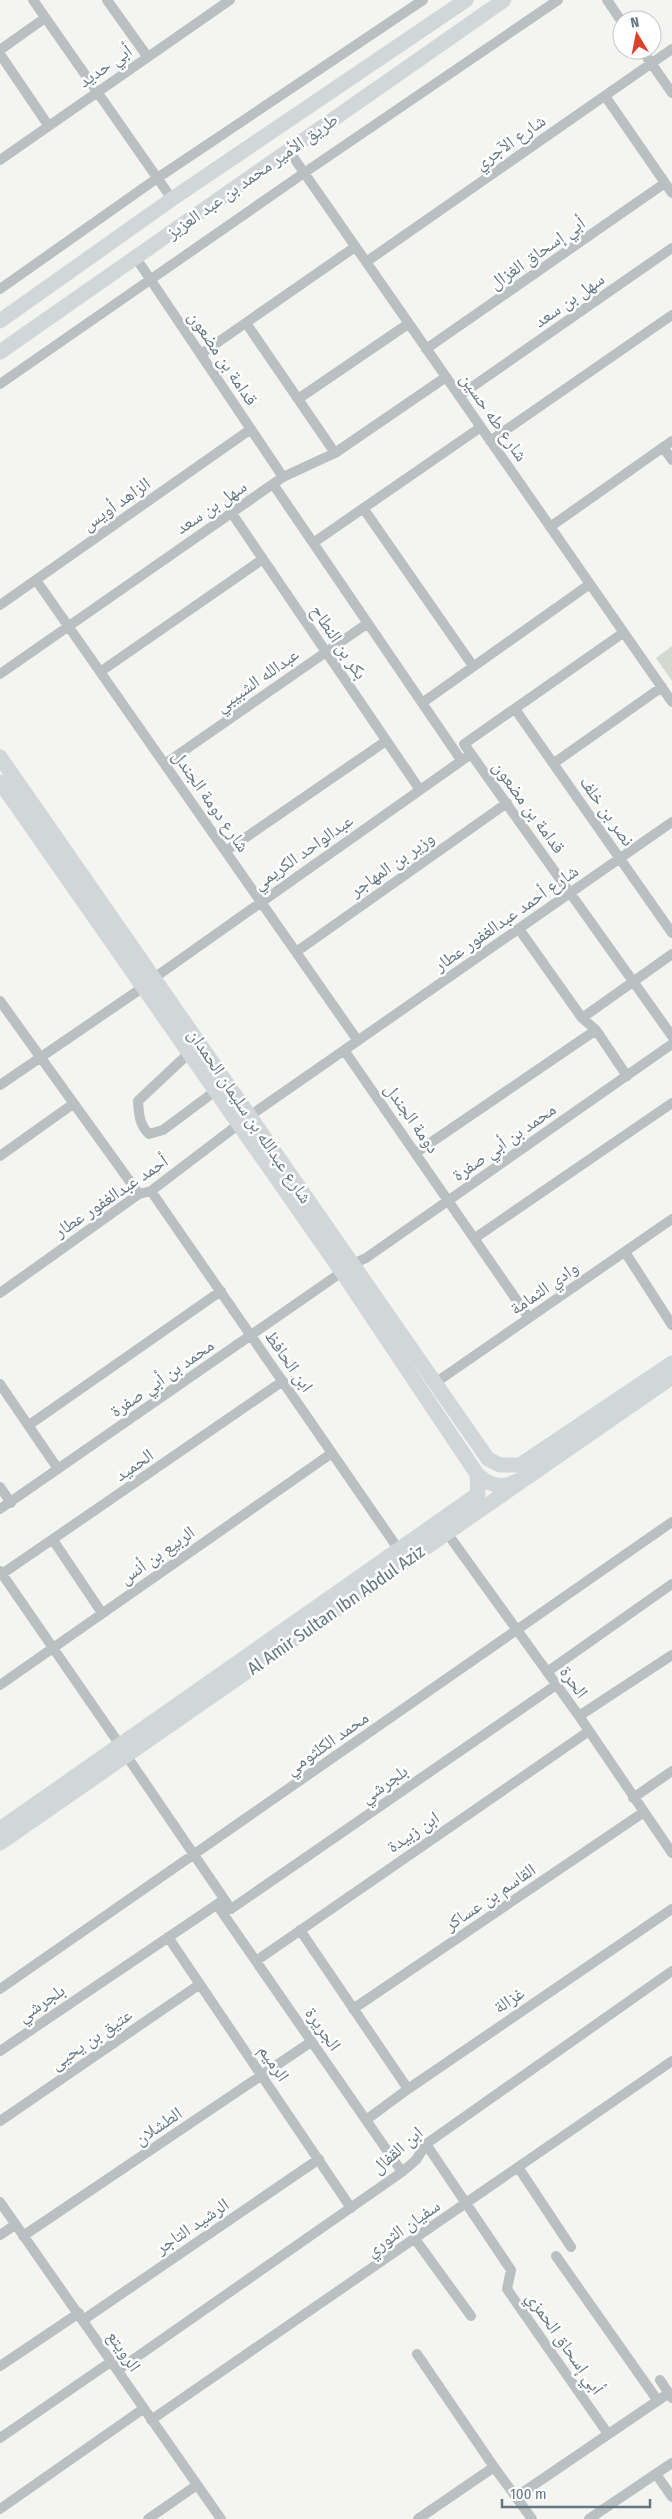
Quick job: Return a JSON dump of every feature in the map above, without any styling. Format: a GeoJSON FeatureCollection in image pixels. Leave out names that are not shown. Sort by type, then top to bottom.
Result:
{"type":"FeatureCollection","features":[{"type":"Feature","properties":{"kind":"street"},"geometry":{"type":"LineString","coordinates":[[33,0],[156,179],[172,199]]}},
{"type":"Feature","properties":{"kind":"street"},"geometry":{"type":"LineString","coordinates":[[107,0],[147,56]]}},
{"type":"Feature","properties":{"kind":"street","name":"أبي حديد"},"geometry":{"type":"LineString","coordinates":[[0,160],[230,0]]}},
{"type":"Feature","properties":{"kind":"street"},"geometry":{"type":"LineString","coordinates":[[0,289],[156,179],[423,0]]}},
{"type":"Feature","properties":{"kind":"street","name":"طريق الأمير محمد بن عبد العزيز"},"geometry":{"type":"LineString","coordinates":[[0,352],[504,0]]}},
{"type":"Feature","properties":{"kind":"street"},"geometry":{"type":"LineString","coordinates":[[0,384],[558,0]]}},
{"type":"Feature","properties":{"kind":"street","name":"طريق الأمير محمد بن عبد العزيز"},"geometry":{"type":"LineString","coordinates":[[0,321],[172,199],[460,2]]}},
{"type":"Feature","properties":{"kind":"street"},"geometry":{"type":"LineString","coordinates":[[0,50],[45,18]]}},
{"type":"Feature","properties":{"kind":"street","name":"شارع الآجري"},"geometry":{"type":"LineString","coordinates":[[366,262],[672,49]]}},
{"type":"Feature","properties":{"kind":"street"},"geometry":{"type":"LineString","coordinates":[[0,54],[48,125]]}},
{"type":"Feature","properties":{"kind":"street"},"geometry":{"type":"LineString","coordinates":[[648,60],[672,93]]}},
{"type":"Feature","properties":{"kind":"street"},"geometry":{"type":"LineString","coordinates":[[604,96],[672,193]]}},
{"type":"Feature","properties":{"kind":"street","name":"شارع طه حسين"},"geometry":{"type":"LineString","coordinates":[[288,151],[672,702]]}},
{"type":"Feature","properties":{"kind":"street","name":"أبي إسحاق الغزال"},"geometry":{"type":"LineString","coordinates":[[426,349],[665,183]]}},
{"type":"Feature","properties":{"kind":"street"},"geometry":{"type":"LineString","coordinates":[[201,354],[355,247]]}},
{"type":"Feature","properties":{"kind":"street","name":"سهل بن سعد"},"geometry":{"type":"LineString","coordinates":[[459,396],[672,248]]}},
{"type":"Feature","properties":{"kind":"street","name":"قدامة بن مضعون"},"geometry":{"type":"LineString","coordinates":[[136,258],[283,477]]}},
{"type":"Feature","properties":{"kind":"street"},"geometry":{"type":"LineString","coordinates":[[490,440],[672,315]]}},
{"type":"Feature","properties":{"kind":"street"},"geometry":{"type":"LineString","coordinates":[[246,323],[335,453]]}},
{"type":"Feature","properties":{"kind":"street"},"geometry":{"type":"LineString","coordinates":[[298,399],[408,324]]}},
{"type":"Feature","properties":{"kind":"street","name":"سهل بن سعد"},"geometry":{"type":"LineString","coordinates":[[0,674],[283,477],[335,453],[446,378]]}},
{"type":"Feature","properties":{"kind":"street"},"geometry":{"type":"LineString","coordinates":[[313,543],[481,427]]}},
{"type":"Feature","properties":{"kind":"street","name":"الزاهد أويس"},"geometry":{"type":"LineString","coordinates":[[0,605],[251,429]]}},
{"type":"Feature","properties":{"kind":"street"},"geometry":{"type":"LineString","coordinates":[[550,527],[668,444],[672,460]]}},
{"type":"Feature","properties":{"kind":"street"},"geometry":{"type":"LineString","coordinates":[[273,484],[461,760]]}},
{"type":"Feature","properties":{"kind":"street"},"geometry":{"type":"LineString","coordinates":[[363,508],[473,666]]}},
{"type":"Feature","properties":{"kind":"street","name":"بكر بن النطاح"},"geometry":{"type":"LineString","coordinates":[[231,512],[420,790]]}},
{"type":"Feature","properties":{"kind":"street"},"geometry":{"type":"LineString","coordinates":[[100,672],[263,559]]}},
{"type":"Feature","properties":{"kind":"street","name":"شارع دومة الجندل"},"geometry":{"type":"LineString","coordinates":[[36,580],[166,763],[260,902],[358,1040]]}},
{"type":"Feature","properties":{"kind":"street"},"geometry":{"type":"LineString","coordinates":[[422,703],[590,584]]}},
{"type":"Feature","properties":{"kind":"street","name":"عبدالله الشبيبي"},"geometry":{"type":"LineString","coordinates":[[166,763],[368,623]]}},
{"type":"Feature","properties":{"kind":"street"},"geometry":{"type":"LineString","coordinates":[[514,709],[624,633]]}},
{"type":"Feature","properties":{"kind":"street"},"geometry":{"type":"LineString","coordinates":[[554,763],[662,687]]}},
{"type":"Feature","properties":{"kind":"street","name":"قدامة بن مضعون"},"geometry":{"type":"LineString","coordinates":[[514,709],[464,744],[670,1031]]}},
{"type":"Feature","properties":{"kind":"street","name":"نصر بن خلف"},"geometry":{"type":"LineString","coordinates":[[514,709],[554,763],[672,933]]}},
{"type":"Feature","properties":{"kind":"street"},"geometry":{"type":"LineString","coordinates":[[226,851],[386,741]]}},
{"type":"Feature","properties":{"kind":"street","name":"عبدالواحد الكريمي"},"geometry":{"type":"LineString","coordinates":[[154,978],[471,754]]}},
{"type":"Feature","properties":{"kind":"street","name":"شارع عبدالله بن سليمان الحمدان"},"geometry":{"type":"LineString","coordinates":[[0,757],[154,978],[245,1119],[348,1268],[435,1383],[496,1469],[495,1484]]}},
{"type":"Feature","properties":{"kind":"street","name":"شارع عبدالله بن سليمان الحمدان"},"geometry":{"type":"LineString","coordinates":[[0,782],[214,1092],[245,1119]]}},
{"type":"Feature","properties":{"kind":"street","name":"وزير بن المهاجر"},"geometry":{"type":"LineString","coordinates":[[296,952],[507,803]]}},
{"type":"Feature","properties":{"kind":"street","name":"شارع أحمد عبدالغفور عطار"},"geometry":{"type":"LineString","coordinates":[[358,1040],[672,822]]}},
{"type":"Feature","properties":{"kind":"street"},"geometry":{"type":"LineString","coordinates":[[519,928],[582,1018],[596,1030],[627,1076]]}},
{"type":"Feature","properties":{"kind":"street"},"geometry":{"type":"LineString","coordinates":[[582,1018],[672,954]]}},
{"type":"Feature","properties":{"kind":"street"},"geometry":{"type":"LineString","coordinates":[[0,1085],[142,988]]}},
{"type":"Feature","properties":{"kind":"street"},"geometry":{"type":"LineString","coordinates":[[1,1005],[41,1057],[139,1194]]}},
{"type":"Feature","properties":{"kind":"street"},"geometry":{"type":"LineString","coordinates":[[417,1152],[596,1030]]}},
{"type":"Feature","properties":{"kind":"street"},"geometry":{"type":"LineString","coordinates":[[245,1119],[358,1040]]}},
{"type":"Feature","properties":{"kind":"street","name":"محمد بن أبي صفرة"},"geometry":{"type":"LineString","coordinates":[[0,1510],[672,1044]]}},
{"type":"Feature","properties":{"kind":"street","name":"دومة الجندل"},"geometry":{"type":"LineString","coordinates":[[344,1050],[417,1152],[529,1318]]}},
{"type":"Feature","properties":{"kind":"street"},"geometry":{"type":"LineString","coordinates":[[188,1054],[138,1100],[139,1117],[142,1127],[149,1134],[163,1130],[214,1092]]}},
{"type":"Feature","properties":{"kind":"street"},"geometry":{"type":"LineString","coordinates":[[475,1238],[672,1103]]}},
{"type":"Feature","properties":{"kind":"street"},"geometry":{"type":"LineString","coordinates":[[0,1156],[73,1104]]}},
{"type":"Feature","properties":{"kind":"street","name":"أحمد عبدالغفور عطار"},"geometry":{"type":"LineString","coordinates":[[0,1294],[139,1194],[151,1191],[245,1119]]}},
{"type":"Feature","properties":{"kind":"street","name":"ابن الحافظ"},"geometry":{"type":"LineString","coordinates":[[151,1191],[399,1550]]}},
{"type":"Feature","properties":{"kind":"street","name":"وادي الثمامة"},"geometry":{"type":"LineString","coordinates":[[435,1383],[672,1219]]}},
{"type":"Feature","properties":{"kind":"street"},"geometry":{"type":"LineString","coordinates":[[624,1252],[672,1325]]}},
{"type":"Feature","properties":{"kind":"street","name":"شارع عبدالله بن سليمان الحمدان"},"geometry":{"type":"LineString","coordinates":[[348,1268],[477,1474]]}},
{"type":"Feature","properties":{"kind":"street"},"geometry":{"type":"LineString","coordinates":[[30,1425],[221,1291]]}},
{"type":"Feature","properties":{"kind":"street"},"geometry":{"type":"LineString","coordinates":[[477,1474],[483,1499],[494,1497],[495,1484],[513,1466],[672,1363]]}},
{"type":"Feature","properties":{"kind":"street","name":"Al Amir Sultan Ibn Abdul Aziz"},"geometry":{"type":"LineString","coordinates":[[0,1844],[123,1750],[399,1550],[483,1499],[537,1471],[672,1377]]}},
{"type":"Feature","properties":{"kind":"street","name":"الحميد"},"geometry":{"type":"LineString","coordinates":[[1,1573],[53,1540],[283,1381]]}},
{"type":"Feature","properties":{"kind":"street"},"geometry":{"type":"LineString","coordinates":[[0,1384],[30,1425],[58,1469]]}},
{"type":"Feature","properties":{"kind":"street","name":"الربيع بن أنس"},"geometry":{"type":"LineString","coordinates":[[1,1683],[332,1453]]}},
{"type":"Feature","properties":{"kind":"street"},"geometry":{"type":"LineString","coordinates":[[477,1474],[486,1477],[491,1473],[488,1459],[513,1466]]}},
{"type":"Feature","properties":{"kind":"street"},"geometry":{"type":"LineString","coordinates":[[477,1474],[495,1484],[511,1484],[537,1471]]}},
{"type":"Feature","properties":{"kind":"street"},"geometry":{"type":"LineString","coordinates":[[0,1487],[11,1502]]}},
{"type":"Feature","properties":{"kind":"street","name":"Al Amir Sultan Ibn Abdul Aziz"},"geometry":{"type":"LineString","coordinates":[[0,1829],[123,1750],[447,1533],[483,1499]]}},
{"type":"Feature","properties":{"kind":"street","name":"محمد الكلثومي"},"geometry":{"type":"LineString","coordinates":[[0,1989],[672,1522]]}},
{"type":"Feature","properties":{"kind":"street","name":"الحرة"},"geometry":{"type":"LineString","coordinates":[[447,1533],[579,1716],[672,1853]]}},
{"type":"Feature","properties":{"kind":"street"},"geometry":{"type":"LineString","coordinates":[[53,1540],[102,1613]]}},
{"type":"Feature","properties":{"kind":"street","name":"الجريرة"},"geometry":{"type":"LineString","coordinates":[[1,1573],[194,1855],[256,1961],[402,2172]]}},
{"type":"Feature","properties":{"kind":"street"},"geometry":{"type":"LineString","coordinates":[[546,1672],[672,1584]]}},
{"type":"Feature","properties":{"kind":"street"},"geometry":{"type":"LineString","coordinates":[[579,1716],[672,1655]]}},
{"type":"Feature","properties":{"kind":"street","name":"بلجرشي"},"geometry":{"type":"LineString","coordinates":[[231,1909],[556,1685]]}},
{"type":"Feature","properties":{"kind":"street","name":"ابن زبيدة"},"geometry":{"type":"LineString","coordinates":[[256,1961],[589,1731]]}},
{"type":"Feature","properties":{"kind":"street"},"geometry":{"type":"LineString","coordinates":[[633,1798],[672,1771]]}},
{"type":"Feature","properties":{"kind":"street","name":"القاسم بن عساكر"},"geometry":{"type":"LineString","coordinates":[[353,2009],[644,1812]]}},
{"type":"Feature","properties":{"kind":"street","name":"الجريرة"},"geometry":{"type":"LineString","coordinates":[[221,1902],[231,1909]]}},
{"type":"Feature","properties":{"kind":"street","name":"بلجرشي"},"geometry":{"type":"LineString","coordinates":[[0,2050],[221,1902]]}},
{"type":"Feature","properties":{"kind":"street","name":"غزالة"},"geometry":{"type":"LineString","coordinates":[[366,2120],[408,2088],[672,1908]]}},
{"type":"Feature","properties":{"kind":"street"},"geometry":{"type":"LineString","coordinates":[[300,1930],[408,2088]]}},
{"type":"Feature","properties":{"kind":"street","name":"الرميم"},"geometry":{"type":"LineString","coordinates":[[168,1937],[351,2208]]}},
{"type":"Feature","properties":{"kind":"street","name":"ابن القفال"},"geometry":{"type":"LineString","coordinates":[[0,2438],[115,2365],[351,2208],[402,2172],[416,2160],[426,2144],[672,1971]]}},
{"type":"Feature","properties":{"kind":"street","name":"عتيق بن يحيى"},"geometry":{"type":"LineString","coordinates":[[0,2120],[200,1984]]}},
{"type":"Feature","properties":{"kind":"street","name":"الطشلان"},"geometry":{"type":"LineString","coordinates":[[23,2236],[311,2042]]}},
{"type":"Feature","properties":{"kind":"street","name":"سفيان الثوري"},"geometry":{"type":"LineString","coordinates":[[151,2420],[672,2061]]}},
{"type":"Feature","properties":{"kind":"street","name":"أبي إسحاق الحمزي"},"geometry":{"type":"LineString","coordinates":[[426,2144],[511,2270],[508,2289],[608,2434]]}},
{"type":"Feature","properties":{"kind":"street","name":"الرشيد التاجر"},"geometry":{"type":"LineString","coordinates":[[0,2366],[81,2317],[319,2159]]}},
{"type":"Feature","properties":{"kind":"street"},"geometry":{"type":"LineString","coordinates":[[518,2167],[571,2247]]}},
{"type":"Feature","properties":{"kind":"street","name":"الرويتع"},"geometry":{"type":"LineString","coordinates":[[0,2202],[221,2519]]}},
{"type":"Feature","properties":{"kind":"street"},"geometry":{"type":"LineString","coordinates":[[0,2236],[15,2225]]}},
{"type":"Feature","properties":{"kind":"street"},"geometry":{"type":"LineString","coordinates":[[416,2239],[471,2316]]}},
{"type":"Feature","properties":{"kind":"street"},"geometry":{"type":"LineString","coordinates":[[556,2256],[658,2401]]}},
{"type":"Feature","properties":{"kind":"street"},"geometry":{"type":"LineString","coordinates":[[417,2354],[532,2519]]}},
{"type":"Feature","properties":{"kind":"street"},"geometry":{"type":"LineString","coordinates":[[516,2496],[658,2401],[671,2395],[660,2380]]}},
{"type":"Feature","properties":{"kind":"street"},"geometry":{"type":"LineString","coordinates":[[0,2509],[143,2409]]}},
{"type":"Feature","properties":{"kind":"street"},"geometry":{"type":"LineString","coordinates":[[589,2519],[672,2463]]}},
{"type":"Feature","properties":{"kind":"street"},"geometry":{"type":"LineString","coordinates":[[418,2519],[494,2467]]}},
{"type":"Feature","properties":{"kind":"street"},"geometry":{"type":"LineString","coordinates":[[656,2474],[672,2497]]}},
{"type":"Feature","properties":{"kind":"street"},"geometry":{"type":"LineString","coordinates":[[148,2519],[198,2485]]}},
{"type":"Feature","properties":{"kind":"shaded area"},"geometry":{"type":"Polygon","coordinates":[[[672,646],[672,681],[656,658],[672,646]]]}}]}
